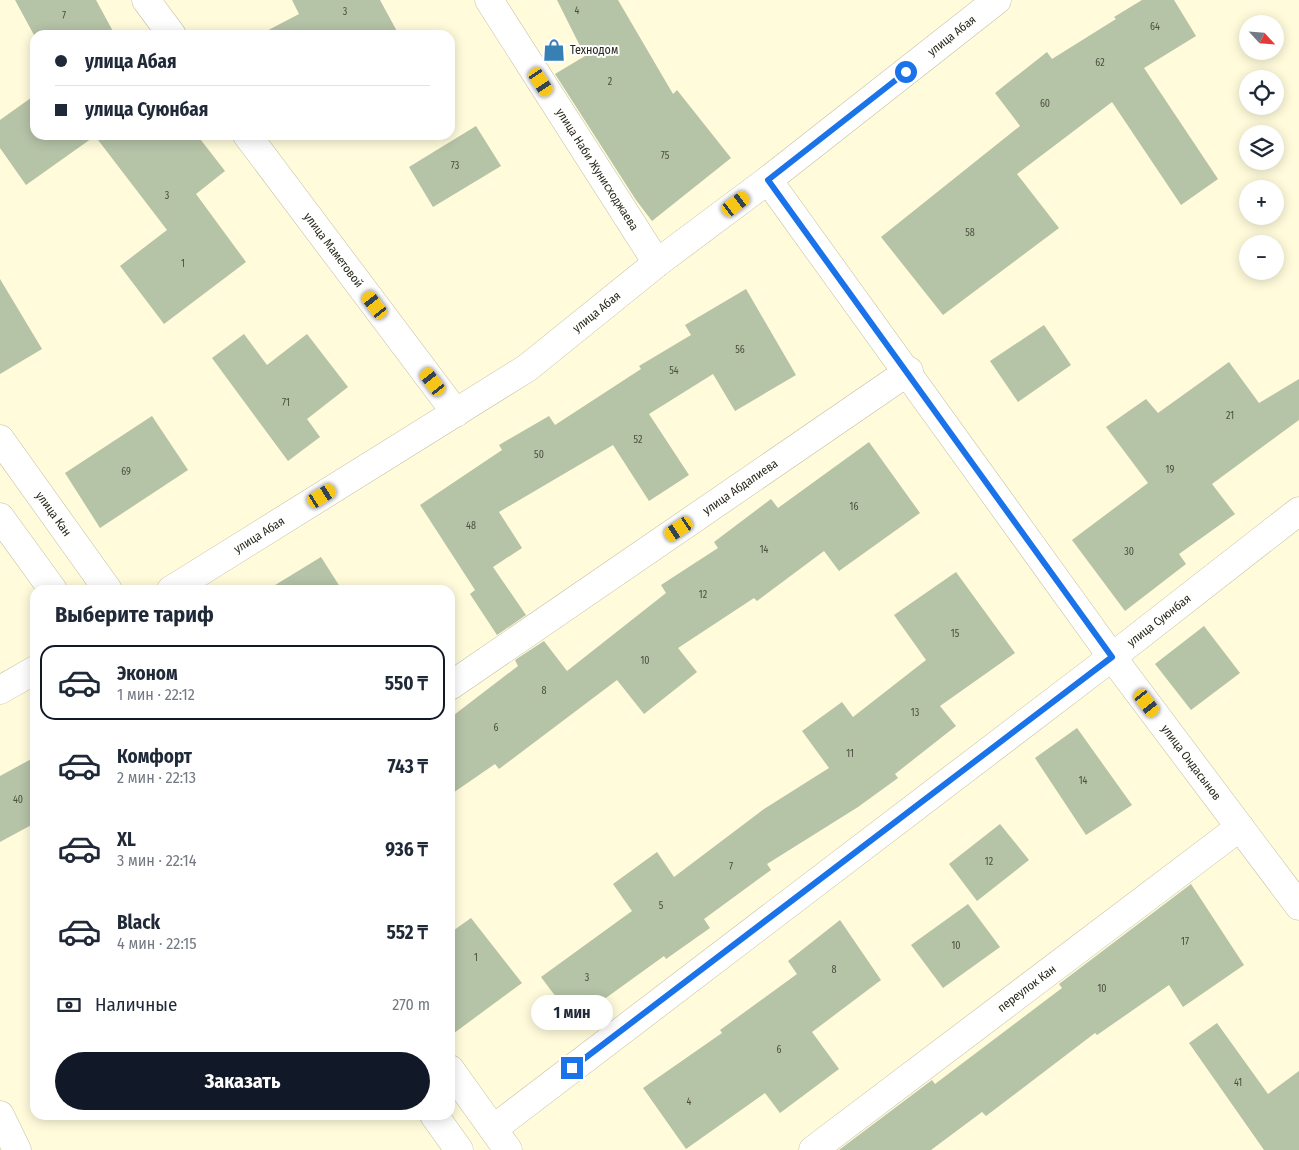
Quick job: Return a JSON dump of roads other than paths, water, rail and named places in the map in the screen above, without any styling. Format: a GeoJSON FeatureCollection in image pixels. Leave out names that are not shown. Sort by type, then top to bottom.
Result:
{"type":"FeatureCollection","features":[{"type":"Feature","properties":{"kind":"street"},"geometry":{"type":"LineString","coordinates":[[146,0],[168,30]]}},
{"type":"Feature","properties":{"kind":"street","name":"улица Наби Жунисходжаева"},"geometry":{"type":"LineString","coordinates":[[489,0],[657,264]]}},
{"type":"Feature","properties":{"kind":"street","name":"улица Абая"},"geometry":{"type":"LineString","coordinates":[[179,585],[527,368],[657,264],[768,180],[997,0]]}},
{"type":"Feature","properties":{"kind":"street","name":"улица Маметовой"},"geometry":{"type":"LineString","coordinates":[[251,140],[456,412]]}},
{"type":"Feature","properties":{"kind":"street","name":"улица Ондасынов"},"geometry":{"type":"LineString","coordinates":[[768,180],[908,371],[1112,657],[1299,906]]}},
{"type":"Feature","properties":{"kind":"street","name":"улица Абдалиева"},"geometry":{"type":"LineString","coordinates":[[455,683],[908,371]]}},
{"type":"Feature","properties":{"kind":"street","name":"улица Кан"},"geometry":{"type":"LineString","coordinates":[[0,439],[104,585]]}},
{"type":"Feature","properties":{"kind":"street","name":"улица Суюнбая"},"geometry":{"type":"LineString","coordinates":[[500,1140],[1299,511]]}},
{"type":"Feature","properties":{"kind":"street"},"geometry":{"type":"LineString","coordinates":[[0,517],[49,585]]}},
{"type":"Feature","properties":{"kind":"street"},"geometry":{"type":"LineString","coordinates":[[0,690],[30,673]]}},
{"type":"Feature","properties":{"kind":"street","name":"переулок Кан"},"geometry":{"type":"LineString","coordinates":[[813,1150],[1240,827]]}},
{"type":"Feature","properties":{"kind":"street"},"geometry":{"type":"LineString","coordinates":[[455,1076],[500,1140]]}},
{"type":"Feature","properties":{"kind":"street"},"geometry":{"type":"LineString","coordinates":[[0,1115],[18,1150]]}},
{"type":"Feature","properties":{"kind":"street"},"geometry":{"type":"LineString","coordinates":[[438,1120],[459,1150]]}},
{"type":"Feature","properties":{"kind":"place","name":"Технодом"},"geometry":{"type":"Point","coordinates":[554,50]}}]}
